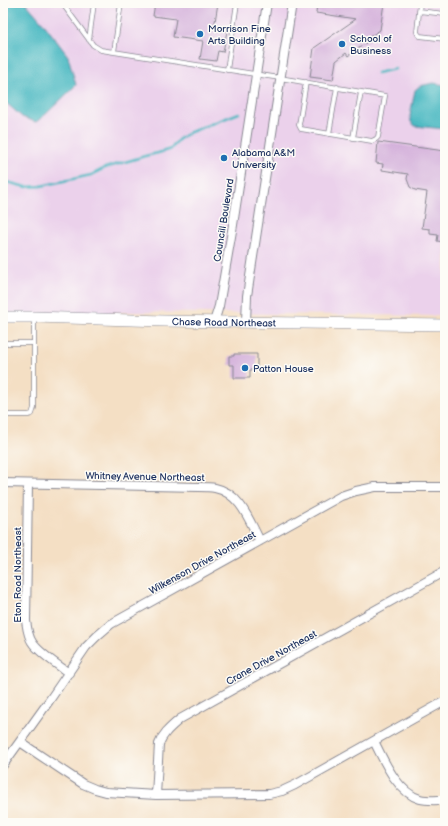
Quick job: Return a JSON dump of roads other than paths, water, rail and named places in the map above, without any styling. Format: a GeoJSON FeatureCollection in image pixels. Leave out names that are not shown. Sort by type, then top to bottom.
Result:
{"type":"FeatureCollection","features":[{"type":"Feature","properties":{"kind":"street","name":"Councill Boulevard"},"geometry":{"type":"LineString","coordinates":[[214,322],[219,306],[233,225],[267,3]]}},
{"type":"Feature","properties":{"kind":"street"},"geometry":{"type":"LineString","coordinates":[[246,322],[247,296],[292,3]]}},
{"type":"Feature","properties":{"kind":"street","name":"Chase Road Northeast"},"geometry":{"type":"LineString","coordinates":[[3,317],[445,325]]}},
{"type":"Feature","properties":{"kind":"street","name":"Whitney Avenue Northeast"},"geometry":{"type":"LineString","coordinates":[[3,483],[216,488],[228,493],[238,502],[260,541]]}},
{"type":"Feature","properties":{"kind":"street","name":"Eton Road Northeast"},"geometry":{"type":"LineString","coordinates":[[28,484],[27,628],[32,643],[49,659],[69,673]]}},
{"type":"Feature","properties":{"kind":"street","name":"Wilkenson Drive Northeast"},"geometry":{"type":"LineString","coordinates":[[3,765],[86,647],[111,624],[341,496],[375,486],[445,487]]}},
{"type":"Feature","properties":{"kind":"street","name":"Crane Drive Northeast"},"geometry":{"type":"LineString","coordinates":[[156,795],[160,744],[162,737],[169,728],[180,719],[445,571]]}},
{"type":"Feature","properties":{"kind":"street"},"geometry":{"type":"LineString","coordinates":[[20,742],[83,784],[106,792],[156,795],[269,794],[282,791],[295,785],[445,701]]}},
{"type":"Feature","properties":{"kind":"street"},"geometry":{"type":"LineString","coordinates":[[374,741],[389,769],[404,790],[422,800],[445,800]]}},
{"type":"Feature","properties":{"kind":"lane"},"geometry":{"type":"LineString","coordinates":[[62,3],[88,40],[101,50],[306,82],[385,96],[378,137],[372,141],[299,128],[306,82]]}},
{"type":"Feature","properties":{"kind":"lane"},"geometry":{"type":"LineString","coordinates":[[67,10],[68,3]]}},
{"type":"Feature","properties":{"kind":"lane"},"geometry":{"type":"LineString","coordinates":[[88,40],[94,3]]}},
{"type":"Feature","properties":{"kind":"lane"},"geometry":{"type":"LineString","coordinates":[[114,52],[121,3]]}},
{"type":"Feature","properties":{"kind":"lane"},"geometry":{"type":"LineString","coordinates":[[227,70],[237,3]]}},
{"type":"Feature","properties":{"kind":"lane"},"geometry":{"type":"LineString","coordinates":[[420,3],[418,34],[420,36],[445,39]]}},
{"type":"Feature","properties":{"kind":"lane"},"geometry":{"type":"LineString","coordinates":[[419,11],[445,14]]}},
{"type":"Feature","properties":{"kind":"lane"},"geometry":{"type":"LineString","coordinates":[[329,134],[336,87]]}},
{"type":"Feature","properties":{"kind":"lane"},"geometry":{"type":"LineString","coordinates":[[353,138],[361,92]]}},
{"type":"Feature","properties":{"kind":"lane"},"geometry":{"type":"LineString","coordinates":[[3,415],[29,415],[32,414],[34,408],[34,317]]}},
{"type":"Feature","properties":{"kind":"lane"},"geometry":{"type":"LineString","coordinates":[[3,343],[34,343]]}},
{"type":"Feature","properties":{"kind":"water"},"geometry":{"type":"Polygon","coordinates":[[[3,3],[26,3],[68,56],[76,85],[36,122],[22,117],[3,100],[3,3]]]}},
{"type":"Feature","properties":{"kind":"water"},"geometry":{"type":"Polygon","coordinates":[[[433,83],[445,85],[445,129],[415,126],[411,122],[410,116],[415,90],[420,86],[433,83]]]}},
{"type":"Feature","properties":{"kind":"waterway"},"geometry":{"type":"LineString","coordinates":[[377,73],[395,69]]}},
{"type":"Feature","properties":{"kind":"waterway"},"geometry":{"type":"LineString","coordinates":[[3,181],[26,187],[41,186],[91,175],[105,168],[171,149],[178,140],[188,133],[239,113]]}},
{"type":"Feature","properties":{"kind":"place","name":"Morrison Fine Arts Building"},"geometry":{"type":"Point","coordinates":[200,34]}},
{"type":"Feature","properties":{"kind":"place","name":"School of Business"},"geometry":{"type":"Point","coordinates":[342,44]}},
{"type":"Feature","properties":{"kind":"place","name":"Alabama A&M University"},"geometry":{"type":"Point","coordinates":[224,158]}},
{"type":"Feature","properties":{"kind":"place","name":"Patton House"},"geometry":{"type":"Point","coordinates":[245,368]}}]}
